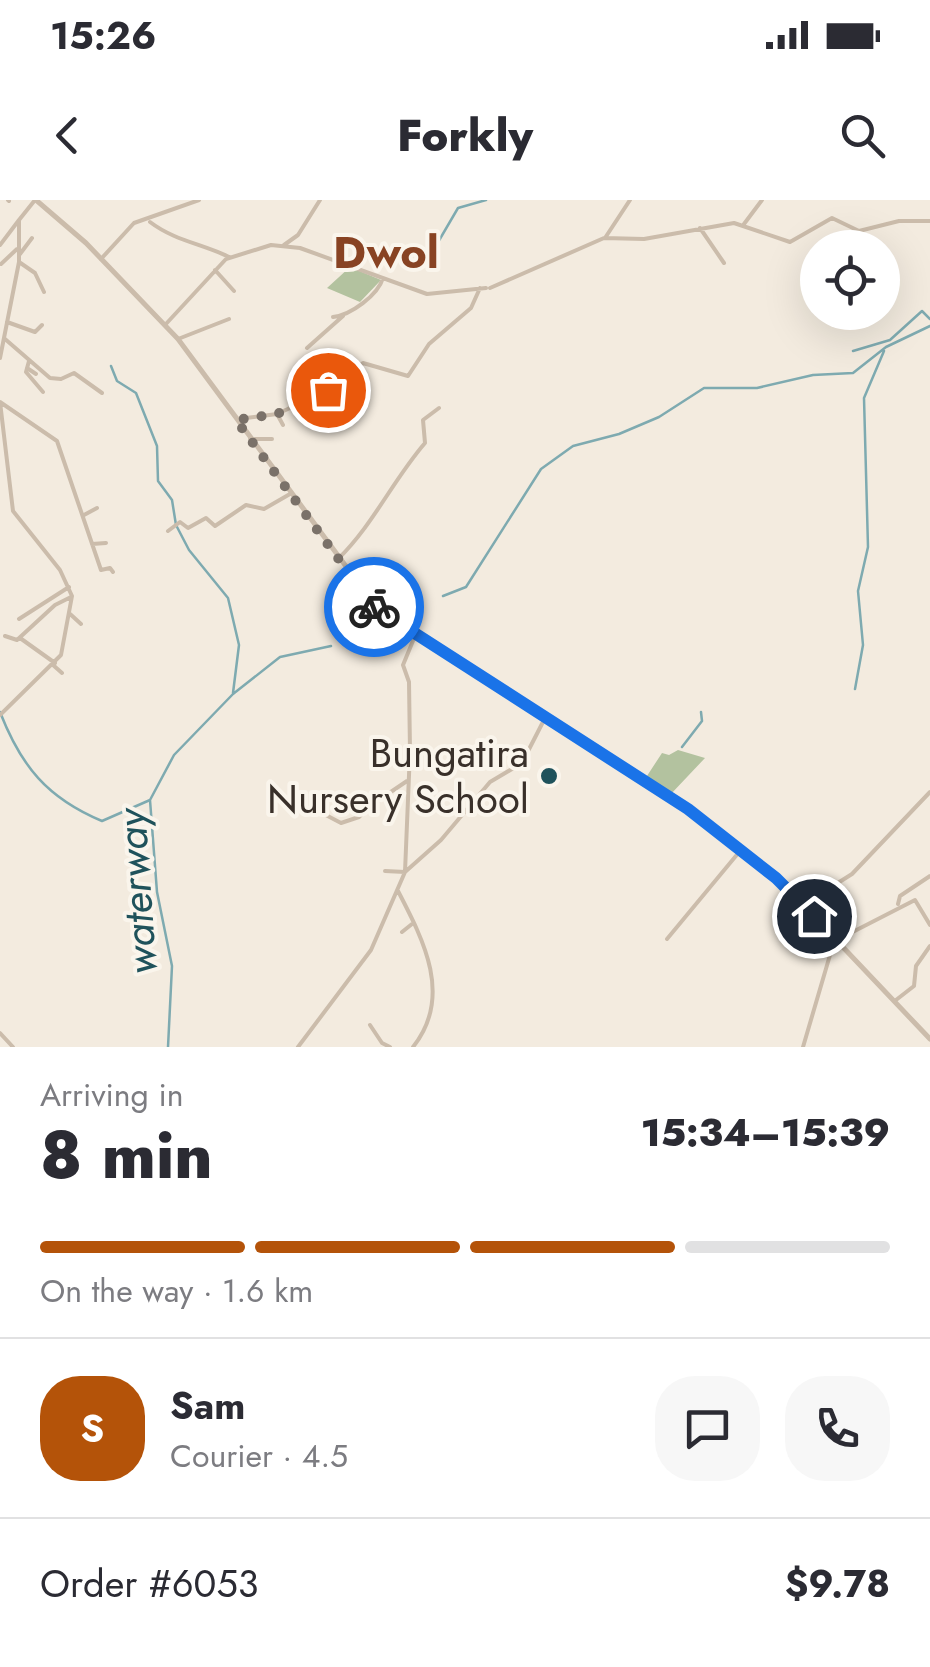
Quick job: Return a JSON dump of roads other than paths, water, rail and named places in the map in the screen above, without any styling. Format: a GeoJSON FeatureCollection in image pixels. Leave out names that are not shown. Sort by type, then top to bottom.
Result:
{"type":"FeatureCollection","features":[{"type":"Feature","properties":{"kind":"street"},"geometry":{"type":"LineString","coordinates":[[101,258],[137,222],[149,221],[199,200]]}},
{"type":"Feature","properties":{"kind":"street"},"geometry":{"type":"LineString","coordinates":[[165,325],[229,257],[284,245],[298,235],[320,200]]}},
{"type":"Feature","properties":{"kind":"street"},"geometry":{"type":"LineString","coordinates":[[604,238],[630,200]]}},
{"type":"Feature","properties":{"kind":"street"},"geometry":{"type":"LineString","coordinates":[[744,224],[762,200]]}},
{"type":"Feature","properties":{"kind":"street"},"geometry":{"type":"LineString","coordinates":[[0,356],[18,255],[16,230],[19,220],[39,201],[101,258],[178,339],[378,611],[688,809],[804,905],[929,1036]]}},
{"type":"Feature","properties":{"kind":"street"},"geometry":{"type":"LineString","coordinates":[[284,245],[427,294],[485,288],[604,238],[644,239],[744,224],[786,242],[799,240],[832,218],[859,232],[907,220],[930,221]]}},
{"type":"Feature","properties":{"kind":"street"},"geometry":{"type":"LineString","coordinates":[[149,221],[193,246],[207,245],[229,257]]}},
{"type":"Feature","properties":{"kind":"street"},"geometry":{"type":"LineString","coordinates":[[700,228],[724,263]]}},
{"type":"Feature","properties":{"kind":"street"},"geometry":{"type":"LineString","coordinates":[[0,245],[16,230]]}},
{"type":"Feature","properties":{"kind":"street"},"geometry":{"type":"LineString","coordinates":[[1,264],[18,255],[32,238]]}},
{"type":"Feature","properties":{"kind":"street"},"geometry":{"type":"LineString","coordinates":[[18,255],[35,273],[44,292]]}},
{"type":"Feature","properties":{"kind":"street"},"geometry":{"type":"LineString","coordinates":[[215,270],[234,291]]}},
{"type":"Feature","properties":{"kind":"street"},"geometry":{"type":"LineString","coordinates":[[307,348],[380,287],[383,278]]}},
{"type":"Feature","properties":{"kind":"street"},"geometry":{"type":"LineString","coordinates":[[236,420],[277,414],[334,388],[363,363],[408,376],[429,344],[471,308],[485,288]]}},
{"type":"Feature","properties":{"kind":"street"},"geometry":{"type":"LineString","coordinates":[[12,294],[19,296]]}},
{"type":"Feature","properties":{"kind":"street"},"geometry":{"type":"LineString","coordinates":[[333,318],[344,316]]}},
{"type":"Feature","properties":{"kind":"street"},"geometry":{"type":"LineString","coordinates":[[178,339],[229,320]]}},
{"type":"Feature","properties":{"kind":"street"},"geometry":{"type":"LineString","coordinates":[[4,324],[35,332],[42,325]]}},
{"type":"Feature","properties":{"kind":"street"},"geometry":{"type":"LineString","coordinates":[[4,338],[36,374]]}},
{"type":"Feature","properties":{"kind":"street"},"geometry":{"type":"LineString","coordinates":[[28,365],[26,372],[44,392]]}},
{"type":"Feature","properties":{"kind":"street"},"geometry":{"type":"LineString","coordinates":[[28,365],[50,378],[74,373],[102,392]]}},
{"type":"Feature","properties":{"kind":"street"},"geometry":{"type":"LineString","coordinates":[[0,402],[57,442],[101,570],[110,568],[113,572]]}},
{"type":"Feature","properties":{"kind":"street"},"geometry":{"type":"LineString","coordinates":[[0,402],[12,511],[69,587],[72,598],[67,642],[54,664],[0,715]]}},
{"type":"Feature","properties":{"kind":"street"},"geometry":{"type":"LineString","coordinates":[[338,560],[364,532],[425,442],[423,420],[439,408]]}},
{"type":"Feature","properties":{"kind":"street"},"geometry":{"type":"LineString","coordinates":[[277,414],[283,425]]}},
{"type":"Feature","properties":{"kind":"street"},"geometry":{"type":"LineString","coordinates":[[250,439],[272,440]]}},
{"type":"Feature","properties":{"kind":"street"},"geometry":{"type":"LineString","coordinates":[[168,531],[180,522],[188,528],[206,518],[215,526],[246,506],[264,508],[290,494]]}},
{"type":"Feature","properties":{"kind":"street"},"geometry":{"type":"LineString","coordinates":[[83,516],[98,508]]}},
{"type":"Feature","properties":{"kind":"street"},"geometry":{"type":"LineString","coordinates":[[92,544],[106,543]]}},
{"type":"Feature","properties":{"kind":"street"},"geometry":{"type":"LineString","coordinates":[[19,619],[69,587]]}},
{"type":"Feature","properties":{"kind":"street"},"geometry":{"type":"LineString","coordinates":[[20,638],[54,604],[72,598]]}},
{"type":"Feature","properties":{"kind":"street"},"geometry":{"type":"LineString","coordinates":[[70,613],[82,624]]}},
{"type":"Feature","properties":{"kind":"street"},"geometry":{"type":"LineString","coordinates":[[5,636],[20,638],[62,673]]}},
{"type":"Feature","properties":{"kind":"street"},"geometry":{"type":"LineString","coordinates":[[298,1047],[371,950],[405,872],[409,682],[403,664],[415,636]]}},
{"type":"Feature","properties":{"kind":"street"},"geometry":{"type":"LineString","coordinates":[[385,871],[405,872],[441,840],[490,782],[522,762],[546,716]]}},
{"type":"Feature","properties":{"kind":"street"},"geometry":{"type":"LineString","coordinates":[[322,814],[341,823],[359,818],[407,781]]}},
{"type":"Feature","properties":{"kind":"street"},"geometry":{"type":"LineString","coordinates":[[804,905],[852,874],[930,792]]}},
{"type":"Feature","properties":{"kind":"street"},"geometry":{"type":"LineString","coordinates":[[370,806],[375,812]]}},
{"type":"Feature","properties":{"kind":"street"},"geometry":{"type":"LineString","coordinates":[[667,939],[740,851]]}},
{"type":"Feature","properties":{"kind":"street"},"geometry":{"type":"LineString","coordinates":[[899,906],[900,896],[930,876]]}},
{"type":"Feature","properties":{"kind":"street"},"geometry":{"type":"LineString","coordinates":[[398,891],[434,976],[431,1019],[413,1047]]}},
{"type":"Feature","properties":{"kind":"street"},"geometry":{"type":"LineString","coordinates":[[803,1047],[836,939],[915,900],[930,925]]}},
{"type":"Feature","properties":{"kind":"street"},"geometry":{"type":"LineString","coordinates":[[402,932],[412,924]]}},
{"type":"Feature","properties":{"kind":"street"},"geometry":{"type":"LineString","coordinates":[[896,1000],[914,986],[915,969],[930,946]]}},
{"type":"Feature","properties":{"kind":"street"},"geometry":{"type":"LineString","coordinates":[[370,1025],[382,1044],[390,1047]]}},
{"type":"Feature","properties":{"kind":"street"},"geometry":{"type":"LineString","coordinates":[[0,1033],[13,1047]]}},
{"type":"Feature","properties":{"kind":"waterway"},"geometry":{"type":"LineString","coordinates":[[430,256],[458,208],[486,200]]}},
{"type":"Feature","properties":{"kind":"waterway"},"geometry":{"type":"LineString","coordinates":[[853,351],[890,340],[922,311],[930,319]]}},
{"type":"Feature","properties":{"kind":"waterway"},"geometry":{"type":"LineString","coordinates":[[443,596],[466,587],[541,469],[573,446],[619,434],[659,417],[704,388],[757,388],[813,375],[853,373],[886,347],[930,326]]}},
{"type":"Feature","properties":{"kind":"waterway"},"geometry":{"type":"LineString","coordinates":[[855,689],[863,645],[858,591],[868,547],[864,398],[884,351]]}},
{"type":"Feature","properties":{"kind":"waterway"},"geometry":{"type":"LineString","coordinates":[[111,366],[117,381],[136,393],[157,446],[158,481],[172,500],[176,525],[189,550],[228,598],[239,645],[233,693]]}},
{"type":"Feature","properties":{"kind":"waterway","name":"waterway"},"geometry":{"type":"LineString","coordinates":[[168,1047],[172,966],[157,892],[150,800],[174,755],[233,694],[280,657],[331,646]]}},
{"type":"Feature","properties":{"kind":"waterway"},"geometry":{"type":"LineString","coordinates":[[0,712],[17,749],[38,778],[83,812],[102,821],[150,800]]}},
{"type":"Feature","properties":{"kind":"waterway"},"geometry":{"type":"LineString","coordinates":[[682,747],[702,721],[701,712]]}},
{"type":"Feature","properties":{"kind":"place","name":"Bungatira Nursery School"},"geometry":{"type":"Point","coordinates":[549,776]}},
{"type":"Feature","properties":{"kind":"district","name":"Dwol"},"geometry":{"type":"Point","coordinates":[386,252]}}]}
